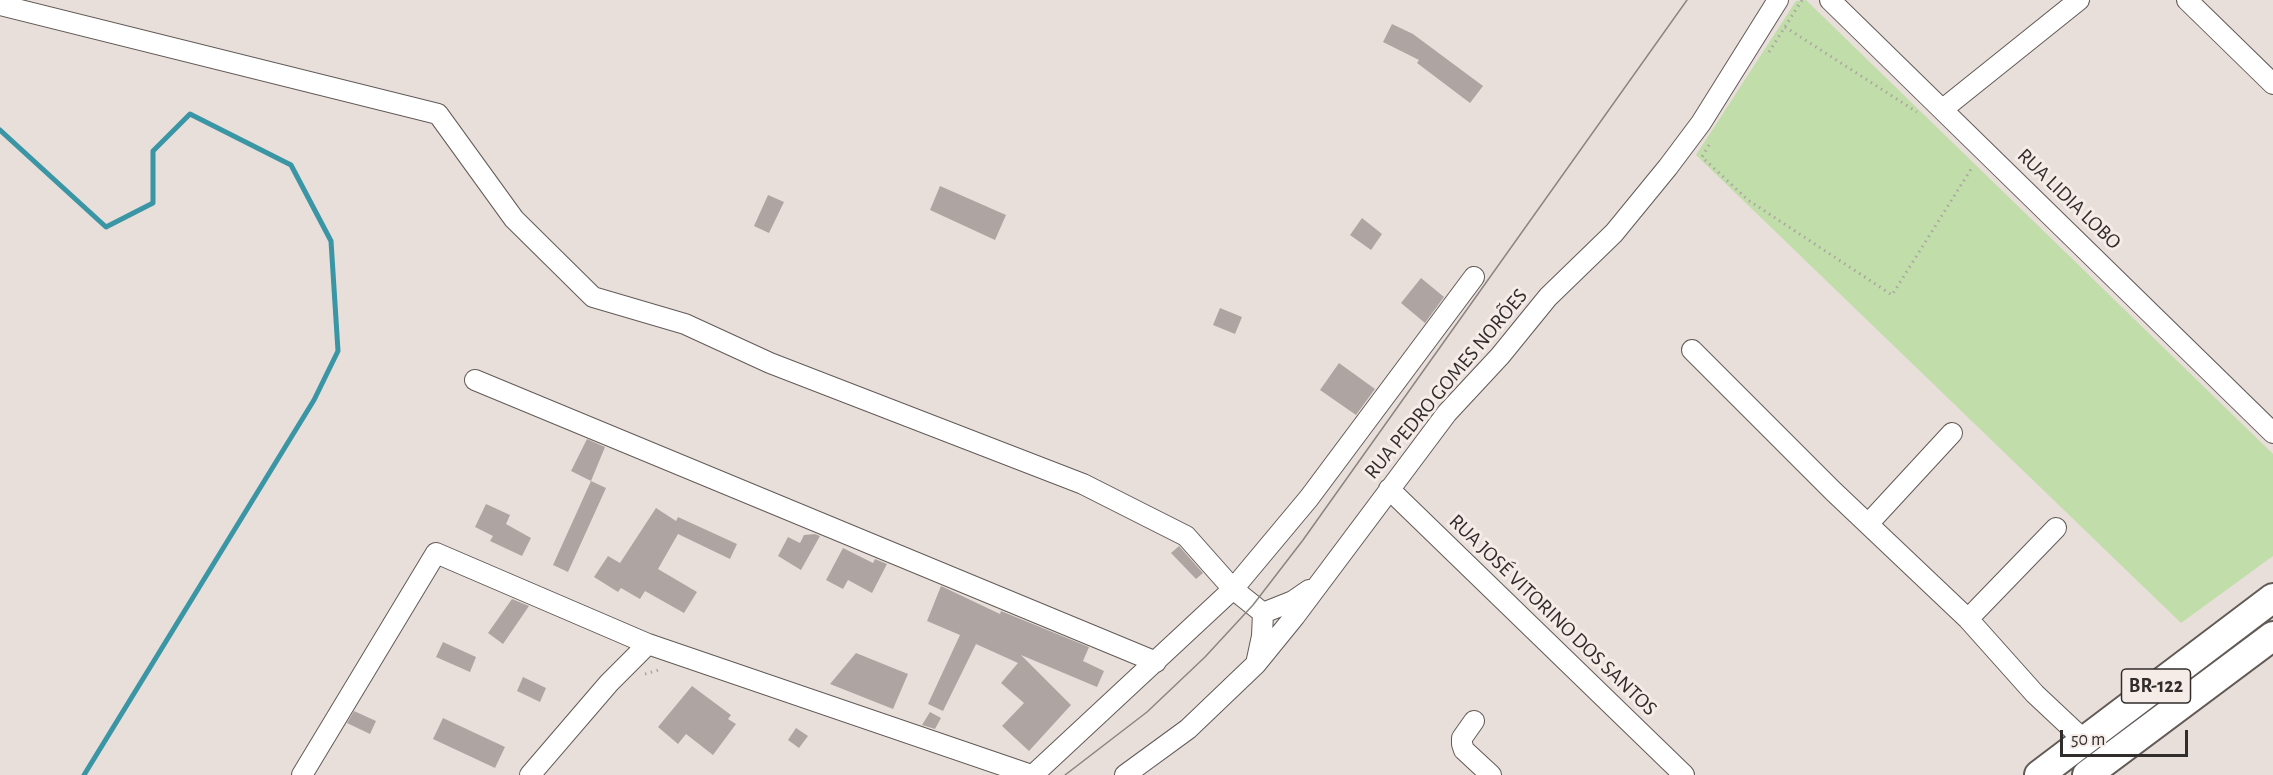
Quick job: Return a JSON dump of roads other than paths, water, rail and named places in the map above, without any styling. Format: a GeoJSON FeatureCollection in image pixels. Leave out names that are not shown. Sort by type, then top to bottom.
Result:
{"type":"FeatureCollection","features":[{"type":"Feature","properties":{"kind":"highway","name":"BR-122"},"geometry":{"type":"LineString","coordinates":[[2039,775],[2273,598]]}},
{"type":"Feature","properties":{"kind":"highway","name":"BR-122"},"geometry":{"type":"LineString","coordinates":[[2087,775],[2273,636]]}},
{"type":"Feature","properties":{"kind":"street","name":"RUA PEDRO GOMES NORÕES"},"geometry":{"type":"LineString","coordinates":[[1125,775],[1188,729],[1256,664],[1447,413],[1500,356],[1548,297],[1614,233],[1668,167],[1701,123],[1778,0]]}},
{"type":"Feature","properties":{"kind":"street","name":"RUA LIDIA LOBO"},"geometry":{"type":"LineString","coordinates":[[1830,0],[2273,433]]}},
{"type":"Feature","properties":{"kind":"street"},"geometry":{"type":"LineString","coordinates":[[1943,109],[2079,0]]}},
{"type":"Feature","properties":{"kind":"street"},"geometry":{"type":"LineString","coordinates":[[2187,0],[2273,84]]}},
{"type":"Feature","properties":{"kind":"street"},"geometry":{"type":"LineString","coordinates":[[0,5],[438,114],[514,219],[593,297],[686,324],[770,363],[1083,484],[1186,536],[1233,589],[1263,613]]}},
{"type":"Feature","properties":{"kind":"street"},"geometry":{"type":"LineString","coordinates":[[302,775],[436,553],[648,644],[1032,775],[1233,589],[1309,498],[1474,277]]}},
{"type":"Feature","properties":{"kind":"street"},"geometry":{"type":"LineString","coordinates":[[1692,350],[1968,619],[2035,694],[2084,740]]}},
{"type":"Feature","properties":{"kind":"street"},"geometry":{"type":"LineString","coordinates":[[475,380],[1156,662]]}},
{"type":"Feature","properties":{"kind":"street"},"geometry":{"type":"LineString","coordinates":[[1868,524],[1952,433]]}},
{"type":"Feature","properties":{"kind":"street","name":"RUA JOSÉ VITORINO DOS SANTOS"},"geometry":{"type":"LineString","coordinates":[[1389,489],[1684,775]]}},
{"type":"Feature","properties":{"kind":"street"},"geometry":{"type":"LineString","coordinates":[[1968,619],[2056,528]]}},
{"type":"Feature","properties":{"kind":"street"},"geometry":{"type":"LineString","coordinates":[[1263,613],[1293,601],[1317,585]]}},
{"type":"Feature","properties":{"kind":"street"},"geometry":{"type":"LineString","coordinates":[[1256,664],[1262,636],[1263,613]]}},
{"type":"Feature","properties":{"kind":"street"},"geometry":{"type":"LineString","coordinates":[[530,775],[609,683],[648,644]]}},
{"type":"Feature","properties":{"kind":"street"},"geometry":{"type":"LineString","coordinates":[[1474,722],[1462,738],[1462,744],[1464,750],[1491,775]]}},
{"type":"Feature","properties":{"kind":"waterway"},"geometry":{"type":"LineString","coordinates":[[0,130],[106,227],[153,203],[153,151],[190,114],[291,165],[331,241],[338,351],[314,400],[84,775]]}},
{"type":"Feature","properties":{"kind":"tram line"},"geometry":{"type":"LineString","coordinates":[[1065,775],[1147,712],[1205,657],[1253,605],[1303,540],[1687,0]]}}]}
